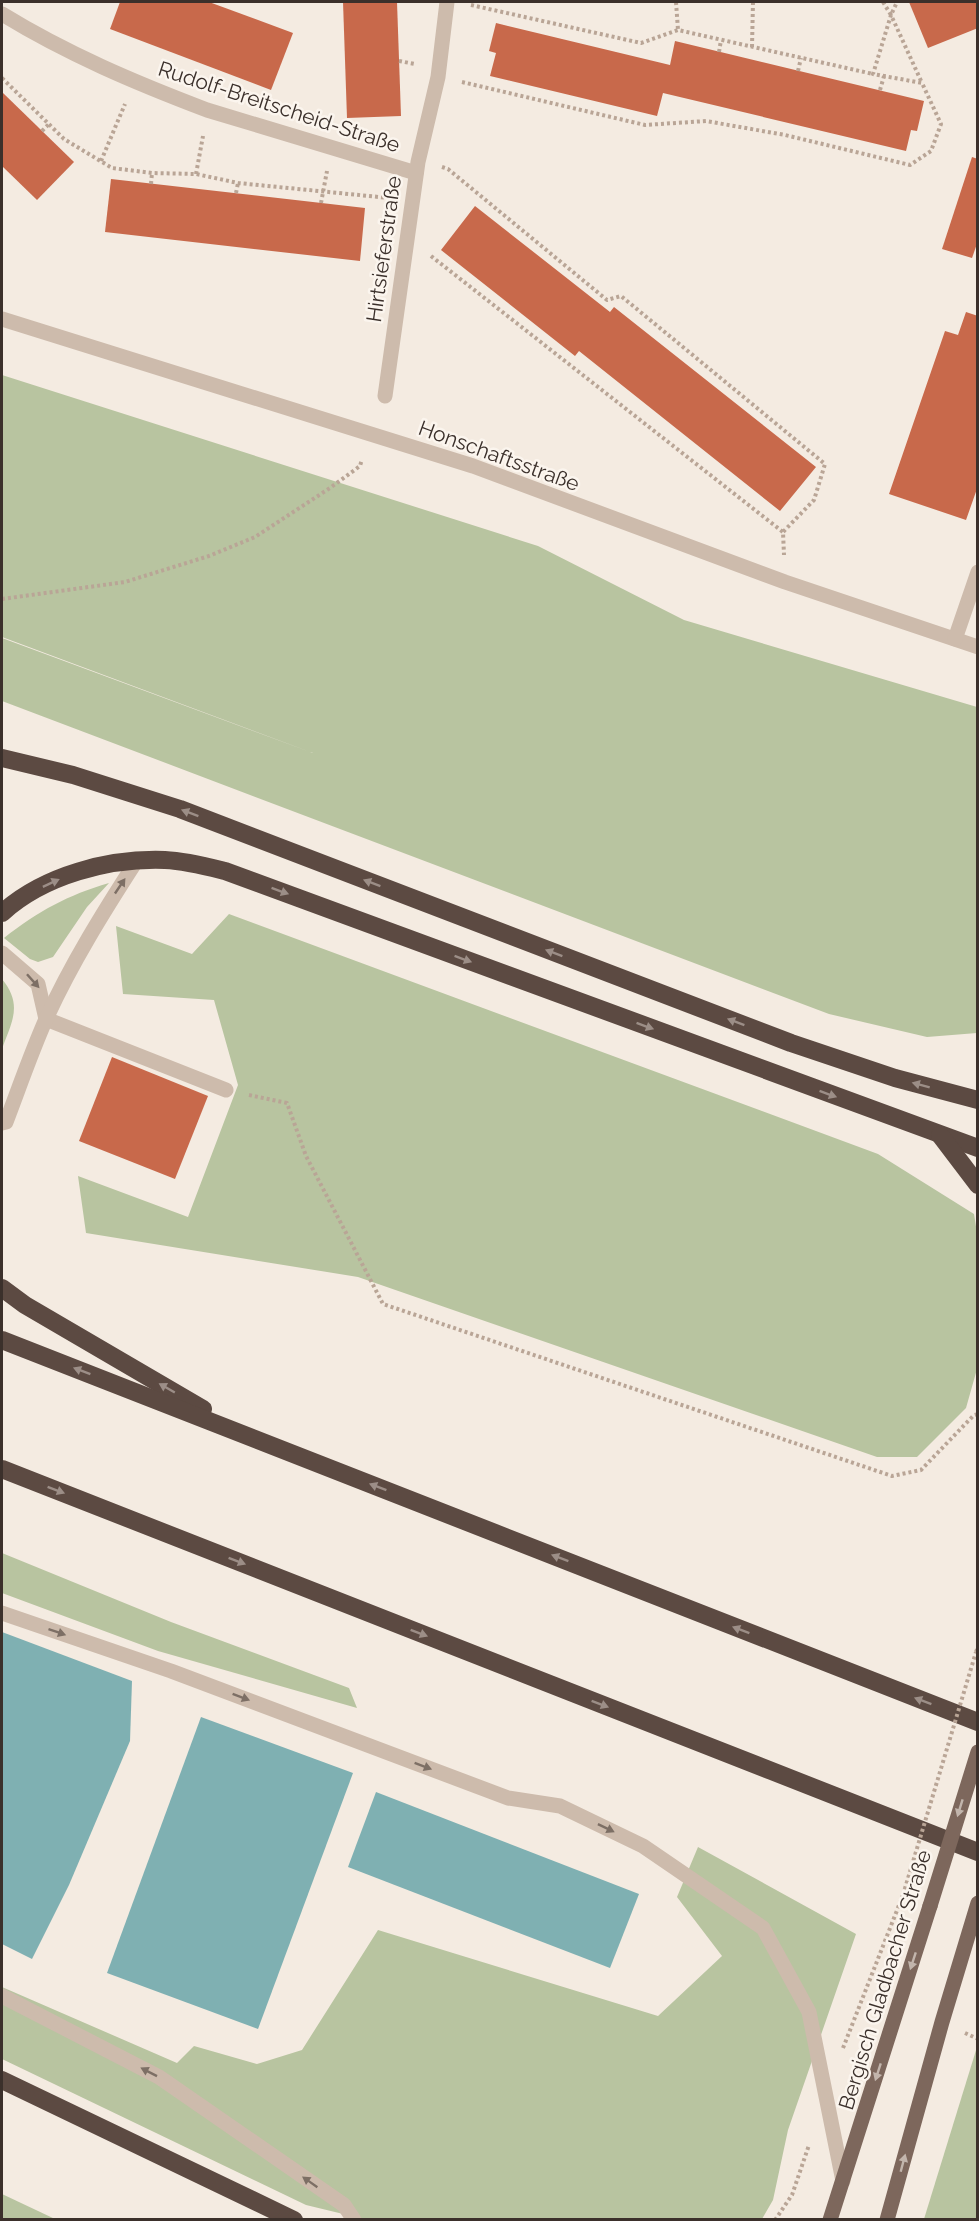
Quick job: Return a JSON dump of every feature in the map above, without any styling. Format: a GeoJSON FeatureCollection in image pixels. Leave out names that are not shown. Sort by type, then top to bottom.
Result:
{"type":"FeatureCollection","features":[{"type":"Feature","properties":{"kind":"highway"},"geometry":{"type":"LineString","coordinates":[[2,758],[73,775],[180,809],[791,1043],[895,1078],[976,1099]]}},
{"type":"Feature","properties":{"kind":"highway"},"geometry":{"type":"LineString","coordinates":[[2,913],[35,890],[68,875],[102,865],[137,860],[167,860],[196,864],[225,871],[978,1148]]}},
{"type":"Feature","properties":{"kind":"highway"},"geometry":{"type":"LineString","coordinates":[[940,1135],[978,1185]]}},
{"type":"Feature","properties":{"kind":"highway"},"geometry":{"type":"LineString","coordinates":[[2,1288],[25,1305],[254,1438]]}},
{"type":"Feature","properties":{"kind":"highway"},"geometry":{"type":"LineString","coordinates":[[2,1340],[978,1722]]}},
{"type":"Feature","properties":{"kind":"highway"},"geometry":{"type":"LineString","coordinates":[[2,1469],[978,1852]]}},
{"type":"Feature","properties":{"kind":"highway"},"geometry":{"type":"LineString","coordinates":[[2,2080],[294,2220]]}},
{"type":"Feature","properties":{"kind":"main road","name":"Bergisch Gladbacher Straße"},"geometry":{"type":"LineString","coordinates":[[830,2220],[978,1752]]}},
{"type":"Feature","properties":{"kind":"main road"},"geometry":{"type":"LineString","coordinates":[[887,2220],[978,1903]]}},
{"type":"Feature","properties":{"kind":"street","name":"Hirtsieferstraße"},"geometry":{"type":"LineString","coordinates":[[385,396],[417,167],[438,76],[447,2]]}},
{"type":"Feature","properties":{"kind":"street","name":"Rudolf-Breitscheid-Straße"},"geometry":{"type":"LineString","coordinates":[[2,14],[45,40],[134,81],[207,110],[417,167]]}},
{"type":"Feature","properties":{"kind":"street","name":"Honschaftsstraße"},"geometry":{"type":"LineString","coordinates":[[2,319],[473,466],[785,582],[978,647]]}},
{"type":"Feature","properties":{"kind":"street"},"geometry":{"type":"LineString","coordinates":[[955,639],[978,572]]}},
{"type":"Feature","properties":{"kind":"street"},"geometry":{"type":"LineString","coordinates":[[2,1123],[6,1122],[46,1019],[111,900],[137,860]]}},
{"type":"Feature","properties":{"kind":"street"},"geometry":{"type":"LineString","coordinates":[[2,952],[38,984],[46,1019]]}},
{"type":"Feature","properties":{"kind":"street"},"geometry":{"type":"LineString","coordinates":[[46,1019],[226,1090]]}},
{"type":"Feature","properties":{"kind":"street"},"geometry":{"type":"LineString","coordinates":[[2,1613],[171,1671],[508,1798],[560,1806],[652,1853],[763,1928],[808,2012],[843,2181]]}},
{"type":"Feature","properties":{"kind":"street"},"geometry":{"type":"LineString","coordinates":[[2,1996],[159,2077],[344,2205],[354,2220]]}},
{"type":"Feature","properties":{"kind":"path"},"geometry":{"type":"LineString","coordinates":[[676,2],[678,30]]}},
{"type":"Feature","properties":{"kind":"path"},"geometry":{"type":"LineString","coordinates":[[752,47],[753,2]]}},
{"type":"Feature","properties":{"kind":"path"},"geometry":{"type":"LineString","coordinates":[[438,76],[645,125],[706,121],[785,135],[910,165],[931,151],[941,123],[883,2]]}},
{"type":"Feature","properties":{"kind":"path"},"geometry":{"type":"LineString","coordinates":[[873,74],[897,2]]}},
{"type":"Feature","properties":{"kind":"path"},"geometry":{"type":"LineString","coordinates":[[467,4],[641,43],[678,30],[922,83]]}},
{"type":"Feature","properties":{"kind":"path"},"geometry":{"type":"LineString","coordinates":[[719,52],[721,39]]}},
{"type":"Feature","properties":{"kind":"path"},"geometry":{"type":"LineString","coordinates":[[798,71],[801,58]]}},
{"type":"Feature","properties":{"kind":"path"},"geometry":{"type":"LineString","coordinates":[[880,90],[884,76]]}},
{"type":"Feature","properties":{"kind":"path"},"geometry":{"type":"LineString","coordinates":[[2,78],[64,139],[112,168],[152,173],[196,174],[237,183],[412,200]]}},
{"type":"Feature","properties":{"kind":"path"},"geometry":{"type":"LineString","coordinates":[[101,161],[134,81]]}},
{"type":"Feature","properties":{"kind":"path"},"geometry":{"type":"LineString","coordinates":[[196,174],[207,110]]}},
{"type":"Feature","properties":{"kind":"path"},"geometry":{"type":"LineString","coordinates":[[42,132],[49,124]]}},
{"type":"Feature","properties":{"kind":"path"},"geometry":{"type":"LineString","coordinates":[[417,167],[448,169],[607,300],[621,296],[825,464],[814,500],[783,532],[785,582]]}},
{"type":"Feature","properties":{"kind":"path"},"geometry":{"type":"LineString","coordinates":[[151,184],[152,173]]}},
{"type":"Feature","properties":{"kind":"path"},"geometry":{"type":"LineString","coordinates":[[236,194],[237,183]]}},
{"type":"Feature","properties":{"kind":"path"},"geometry":{"type":"LineString","coordinates":[[321,203],[322,192]]}},
{"type":"Feature","properties":{"kind":"path"},"geometry":{"type":"LineString","coordinates":[[407,235],[783,532]]}},
{"type":"Feature","properties":{"kind":"path"},"geometry":{"type":"LineString","coordinates":[[2,599],[125,582],[209,556],[255,537],[360,466],[370,432]]}},
{"type":"Feature","properties":{"kind":"path"},"geometry":{"type":"LineString","coordinates":[[226,1090],[287,1103],[306,1156],[383,1304],[892,1476],[921,1470],[974,1414],[978,1414]]}},
{"type":"Feature","properties":{"kind":"path"},"geometry":{"type":"LineString","coordinates":[[903,1895],[977,1650]]}},
{"type":"Feature","properties":{"kind":"green space"},"geometry":{"type":"Polygon","coordinates":[[[2,375],[538,546],[684,620],[977,707],[977,1033],[927,1037],[829,1014],[2,701],[2,638],[313,753],[2,637],[2,375]]]}},
{"type":"Feature","properties":{"kind":"green space"},"geometry":{"type":"Polygon","coordinates":[[[109,883],[87,907],[53,957],[38,962],[30,959],[4,938],[54,905],[109,883]]]}},
{"type":"Feature","properties":{"kind":"green space"},"geometry":{"type":"Polygon","coordinates":[[[229,914],[878,1154],[974,1214],[978,1239],[977,1369],[966,1408],[917,1457],[877,1457],[358,1277],[86,1233],[78,1176],[188,1217],[238,1085],[214,1000],[123,994],[116,926],[192,954],[229,914]]]}},
{"type":"Feature","properties":{"kind":"green space"},"geometry":{"type":"Polygon","coordinates":[[[2,979],[12,997],[14,1013],[2,1049],[2,979]]]}},
{"type":"Feature","properties":{"kind":"green space"},"geometry":{"type":"Polygon","coordinates":[[[2,1553],[171,1622],[349,1688],[357,1708],[158,1651],[2,1593],[2,1553]]]}},
{"type":"Feature","properties":{"kind":"green space"},"geometry":{"type":"Polygon","coordinates":[[[698,1847],[856,1934],[788,2130],[773,2200],[762,2219],[368,2220],[306,2205],[2,2059],[2,1987],[177,2063],[194,2046],[257,2064],[302,2050],[378,1930],[658,2016],[722,1956],[677,1897],[698,1847]]]}},
{"type":"Feature","properties":{"kind":"green space"},"geometry":{"type":"Polygon","coordinates":[[[977,2047],[977,2219],[924,2219],[977,2047]]]}},
{"type":"Feature","properties":{"kind":"green space"},"geometry":{"type":"Polygon","coordinates":[[[2,2194],[55,2219],[2,2219],[2,2194]]]}},
{"type":"Feature","properties":{"kind":"water"},"geometry":{"type":"Polygon","coordinates":[[[2,1632],[132,1681],[130,1741],[69,1885],[32,1959],[2,1944],[2,1632]]]}},
{"type":"Feature","properties":{"kind":"water"},"geometry":{"type":"Polygon","coordinates":[[[201,1717],[353,1773],[258,2029],[107,1973],[201,1717]]]}},
{"type":"Feature","properties":{"kind":"water"},"geometry":{"type":"Polygon","coordinates":[[[376,1792],[639,1894],[610,1968],[348,1867],[376,1792]]]}},
{"type":"Feature","properties":{"kind":"building"},"geometry":{"type":"Polygon","coordinates":[[[120,2],[209,2],[293,33],[271,90],[110,29],[120,2]]]}},
{"type":"Feature","properties":{"kind":"building"},"geometry":{"type":"Polygon","coordinates":[[[343,2],[397,2],[401,116],[347,118],[343,2]]]}},
{"type":"Feature","properties":{"kind":"building"},"geometry":{"type":"Polygon","coordinates":[[[909,2],[978,2],[978,28],[928,48],[909,2]]]}},
{"type":"Feature","properties":{"kind":"building"},"geometry":{"type":"Polygon","coordinates":[[[496,23],[670,65],[675,41],[924,101],[917,131],[911,130],[906,151],[663,93],[657,116],[490,76],[496,53],[489,51],[496,23]]]}},
{"type":"Feature","properties":{"kind":"building"},"geometry":{"type":"Polygon","coordinates":[[[2,92],[74,162],[37,200],[2,166],[2,92]]]}},
{"type":"Feature","properties":{"kind":"building"},"geometry":{"type":"Polygon","coordinates":[[[972,157],[978,159],[978,241],[972,258],[942,249],[972,157]]]}},
{"type":"Feature","properties":{"kind":"building"},"geometry":{"type":"Polygon","coordinates":[[[111,179],[365,208],[360,261],[105,232],[111,179]]]}},
{"type":"Feature","properties":{"kind":"building"},"geometry":{"type":"Polygon","coordinates":[[[475,206],[610,312],[614,307],[816,467],[780,511],[579,351],[575,356],[441,250],[475,206]]]}},
{"type":"Feature","properties":{"kind":"building"},"geometry":{"type":"Polygon","coordinates":[[[966,312],[978,316],[978,486],[966,520],[889,494],[945,331],[958,335],[966,312]]]}},
{"type":"Feature","properties":{"kind":"building"},"geometry":{"type":"Polygon","coordinates":[[[112,1057],[208,1096],[175,1179],[79,1141],[112,1057]]]}}]}
